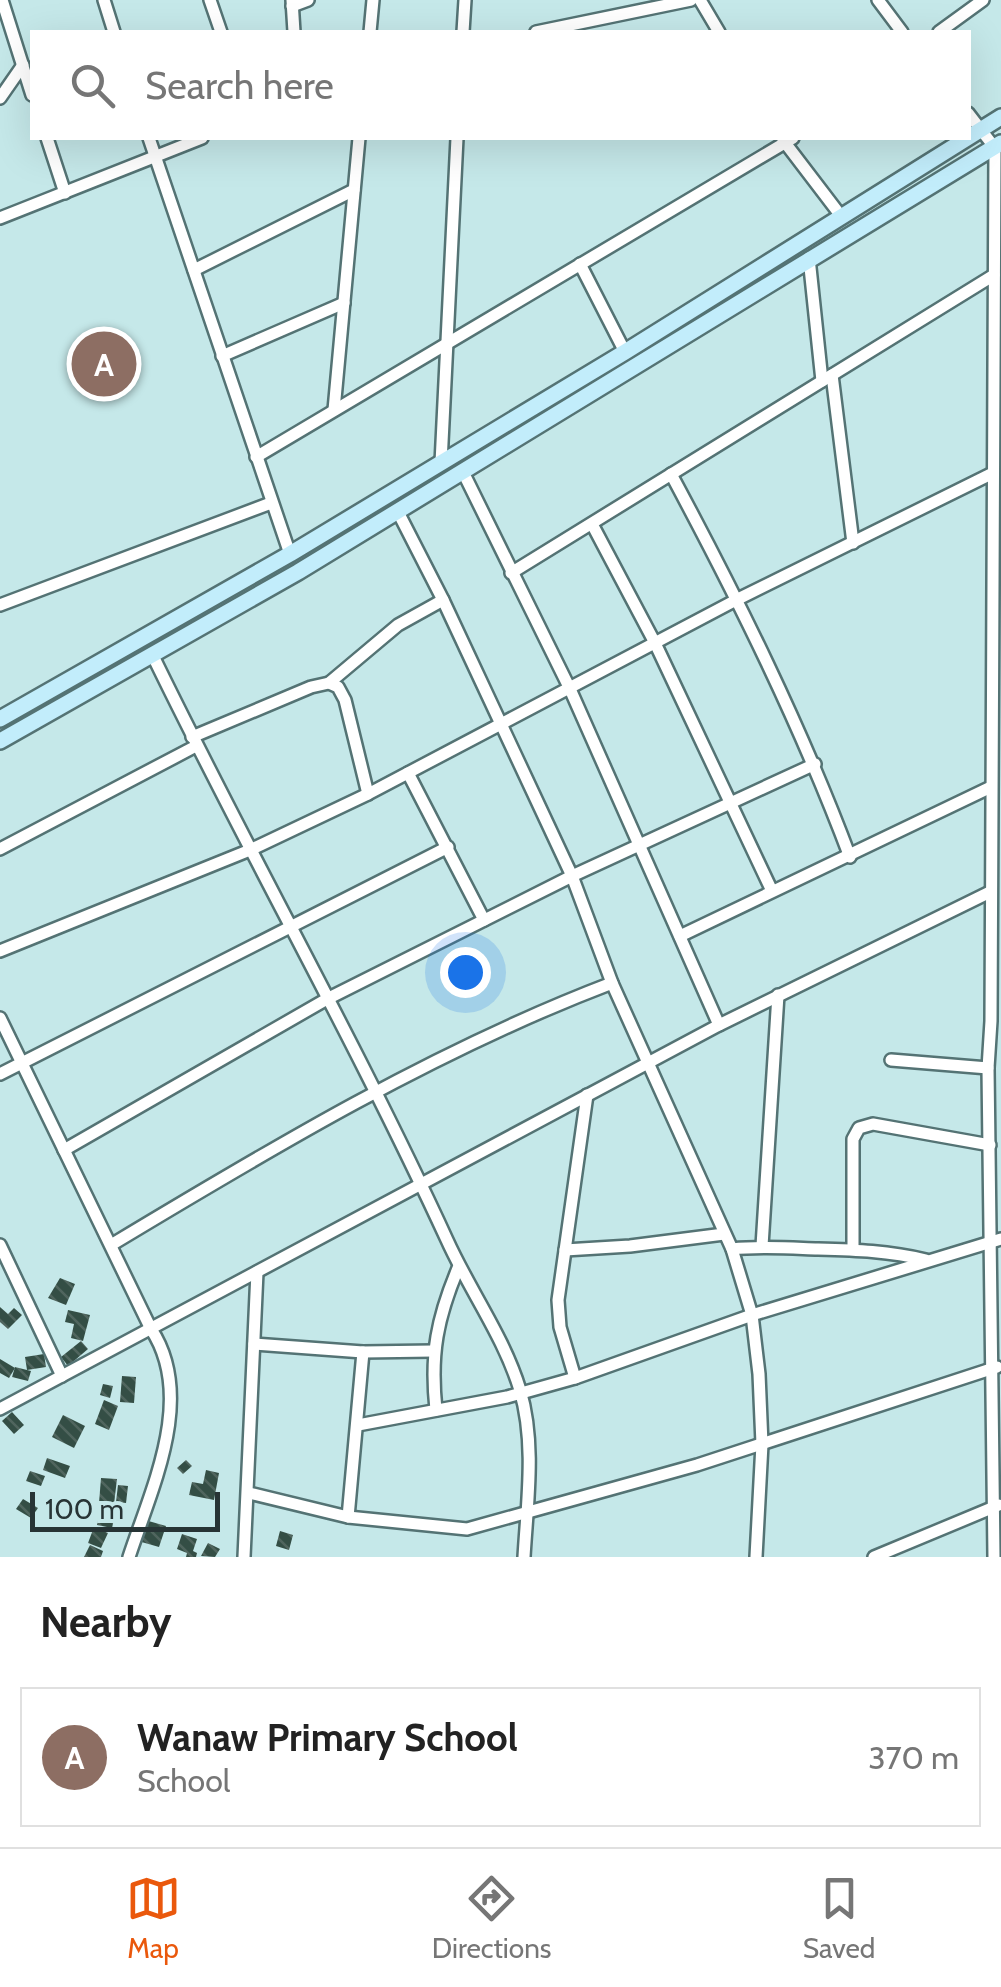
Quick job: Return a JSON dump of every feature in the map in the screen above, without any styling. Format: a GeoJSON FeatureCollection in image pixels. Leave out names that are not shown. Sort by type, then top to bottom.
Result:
{"type":"FeatureCollection","features":[{"type":"Feature","properties":{"kind":"main road"},"geometry":{"type":"LineString","coordinates":[[971,137],[1001,117]]}},
{"type":"Feature","properties":{"kind":"main road"},"geometry":{"type":"LineString","coordinates":[[0,719],[290,554],[965,140]]}},
{"type":"Feature","properties":{"kind":"main road"},"geometry":{"type":"LineString","coordinates":[[0,741],[398,512],[998,146]]}},
{"type":"Feature","properties":{"kind":"street"},"geometry":{"type":"LineString","coordinates":[[104,0],[113,30]]}},
{"type":"Feature","properties":{"kind":"street"},"geometry":{"type":"LineString","coordinates":[[210,0],[220,30]]}},
{"type":"Feature","properties":{"kind":"street"},"geometry":{"type":"LineString","coordinates":[[294,30],[292,3],[308,0]]}},
{"type":"Feature","properties":{"kind":"street"},"geometry":{"type":"LineString","coordinates":[[370,30],[373,0]]}},
{"type":"Feature","properties":{"kind":"street"},"geometry":{"type":"LineString","coordinates":[[463,30],[465,0]]}},
{"type":"Feature","properties":{"kind":"street"},"geometry":{"type":"LineString","coordinates":[[546,30],[691,0]]}},
{"type":"Feature","properties":{"kind":"street"},"geometry":{"type":"LineString","coordinates":[[700,0],[718,30]]}},
{"type":"Feature","properties":{"kind":"street"},"geometry":{"type":"LineString","coordinates":[[878,0],[900,30]]}},
{"type":"Feature","properties":{"kind":"street"},"geometry":{"type":"LineString","coordinates":[[941,30],[983,0]]}},
{"type":"Feature","properties":{"kind":"street"},"geometry":{"type":"LineString","coordinates":[[2,7],[30,88]]}},
{"type":"Feature","properties":{"kind":"street"},"geometry":{"type":"LineString","coordinates":[[0,98],[23,65]]}},
{"type":"Feature","properties":{"kind":"street"},"geometry":{"type":"LineString","coordinates":[[971,117],[998,146],[988,1068],[996,1242],[994,1557]]}},
{"type":"Feature","properties":{"kind":"street"},"geometry":{"type":"LineString","coordinates":[[48,140],[65,193]]}},
{"type":"Feature","properties":{"kind":"street"},"geometry":{"type":"LineString","coordinates":[[151,140],[290,554]]}},
{"type":"Feature","properties":{"kind":"street"},"geometry":{"type":"LineString","coordinates":[[0,218],[197,140]]}},
{"type":"Feature","properties":{"kind":"street"},"geometry":{"type":"LineString","coordinates":[[334,410],[359,140]]}},
{"type":"Feature","properties":{"kind":"street"},"geometry":{"type":"LineString","coordinates":[[441,463],[457,140]]}},
{"type":"Feature","properties":{"kind":"street"},"geometry":{"type":"LineString","coordinates":[[256,457],[786,140],[840,216]]}},
{"type":"Feature","properties":{"kind":"street"},"geometry":{"type":"LineString","coordinates":[[194,270],[354,190]]}},
{"type":"Feature","properties":{"kind":"street"},"geometry":{"type":"LineString","coordinates":[[809,258],[854,543]]}},
{"type":"Feature","properties":{"kind":"street"},"geometry":{"type":"LineString","coordinates":[[580,264],[625,352]]}},
{"type":"Feature","properties":{"kind":"street"},"geometry":{"type":"LineString","coordinates":[[511,574],[994,275]]}},
{"type":"Feature","properties":{"kind":"street"},"geometry":{"type":"LineString","coordinates":[[222,356],[344,303]]}},
{"type":"Feature","properties":{"kind":"street"},"geometry":{"type":"LineString","coordinates":[[463,472],[570,689],[719,1025]]}},
{"type":"Feature","properties":{"kind":"street"},"geometry":{"type":"LineString","coordinates":[[0,951],[250,850],[368,794],[738,599],[994,472]]}},
{"type":"Feature","properties":{"kind":"street"},"geometry":{"type":"LineString","coordinates":[[672,474],[738,599],[815,764],[850,857]]}},
{"type":"Feature","properties":{"kind":"street"},"geometry":{"type":"LineString","coordinates":[[0,605],[271,503]]}},
{"type":"Feature","properties":{"kind":"street"},"geometry":{"type":"LineString","coordinates":[[398,512],[572,876],[612,983],[732,1249],[752,1315],[759,1374],[762,1444],[756,1557]]}},
{"type":"Feature","properties":{"kind":"street"},"geometry":{"type":"LineString","coordinates":[[592,524],[655,643],[772,891]]}},
{"type":"Feature","properties":{"kind":"street"},"geometry":{"type":"LineString","coordinates":[[0,849],[194,742],[329,683],[398,625],[443,600]]}},
{"type":"Feature","properties":{"kind":"street"},"geometry":{"type":"LineString","coordinates":[[152,656],[376,1092],[459,1266],[494,1326],[521,1392],[529,1444],[524,1557]]}},
{"type":"Feature","properties":{"kind":"street"},"geometry":{"type":"LineString","coordinates":[[329,683],[338,687],[345,700],[368,794]]}},
{"type":"Feature","properties":{"kind":"street"},"geometry":{"type":"LineString","coordinates":[[64,1150],[327,999],[572,876],[815,764]]}},
{"type":"Feature","properties":{"kind":"street"},"geometry":{"type":"LineString","coordinates":[[408,773],[484,920]]}},
{"type":"Feature","properties":{"kind":"street"},"geometry":{"type":"LineString","coordinates":[[680,936],[991,787]]}},
{"type":"Feature","properties":{"kind":"street"},"geometry":{"type":"LineString","coordinates":[[0,1074],[448,847]]}},
{"type":"Feature","properties":{"kind":"street"},"geometry":{"type":"LineString","coordinates":[[0,1409],[719,1025],[990,892]]}},
{"type":"Feature","properties":{"kind":"street"},"geometry":{"type":"LineString","coordinates":[[111,1245],[247,1163],[376,1092],[529,1015],[612,983]]}},
{"type":"Feature","properties":{"kind":"street"},"geometry":{"type":"LineString","coordinates":[[762,1246],[778,995]]}},
{"type":"Feature","properties":{"kind":"street"},"geometry":{"type":"LineString","coordinates":[[0,1018],[166,1352],[170,1382],[166,1443],[130,1557]]}},
{"type":"Feature","properties":{"kind":"street"},"geometry":{"type":"LineString","coordinates":[[891,1060],[988,1068]]}},
{"type":"Feature","properties":{"kind":"street"},"geometry":{"type":"LineString","coordinates":[[575,1378],[560,1326],[558,1300],[587,1096]]}},
{"type":"Feature","properties":{"kind":"street"},"geometry":{"type":"LineString","coordinates":[[852,1247],[853,1139],[860,1128],[873,1124],[990,1145]]}},
{"type":"Feature","properties":{"kind":"street"},"geometry":{"type":"LineString","coordinates":[[564,1250],[724,1234]]}},
{"type":"Feature","properties":{"kind":"street"},"geometry":{"type":"LineString","coordinates":[[358,1425],[575,1378],[752,1315],[996,1242]]}},
{"type":"Feature","properties":{"kind":"street"},"geometry":{"type":"LineString","coordinates":[[0,1245],[62,1376]]}},
{"type":"Feature","properties":{"kind":"street"},"geometry":{"type":"LineString","coordinates":[[732,1249],[852,1247],[888,1250],[929,1260]]}},
{"type":"Feature","properties":{"kind":"street"},"geometry":{"type":"LineString","coordinates":[[436,1410],[432,1352],[459,1266]]}},
{"type":"Feature","properties":{"kind":"street"},"geometry":{"type":"LineString","coordinates":[[244,1557],[256,1272]]}},
{"type":"Feature","properties":{"kind":"street"},"geometry":{"type":"LineString","coordinates":[[254,1344],[363,1352],[432,1352]]}},
{"type":"Feature","properties":{"kind":"street"},"geometry":{"type":"LineString","coordinates":[[348,1516],[363,1352]]}},
{"type":"Feature","properties":{"kind":"street"},"geometry":{"type":"LineString","coordinates":[[249,1493],[348,1516],[467,1529],[762,1444],[997,1367]]}},
{"type":"Feature","properties":{"kind":"street"},"geometry":{"type":"LineString","coordinates":[[874,1557],[997,1506]]}},
{"type":"Feature","properties":{"kind":"building"},"geometry":{"type":"Polygon","coordinates":[[[60,1278],[75,1284],[66,1305],[48,1298],[60,1278]]]}},
{"type":"Feature","properties":{"kind":"building"},"geometry":{"type":"Polygon","coordinates":[[[0,1307],[8,1314],[14,1308],[22,1315],[8,1329],[0,1322],[0,1307]]]}},
{"type":"Feature","properties":{"kind":"building"},"geometry":{"type":"Polygon","coordinates":[[[68,1310],[90,1315],[83,1341],[71,1338],[74,1324],[65,1322],[68,1310]]]}},
{"type":"Feature","properties":{"kind":"building"},"geometry":{"type":"Polygon","coordinates":[[[81,1341],[88,1349],[68,1366],[61,1357],[81,1341]]]}},
{"type":"Feature","properties":{"kind":"building"},"geometry":{"type":"Polygon","coordinates":[[[44,1354],[46,1367],[27,1370],[25,1357],[44,1354]]]}},
{"type":"Feature","properties":{"kind":"building"},"geometry":{"type":"Polygon","coordinates":[[[0,1359],[15,1368],[9,1378],[0,1373],[0,1359]]]}},
{"type":"Feature","properties":{"kind":"building"},"geometry":{"type":"Polygon","coordinates":[[[15,1367],[31,1371],[28,1381],[12,1377],[15,1367]]]}},
{"type":"Feature","properties":{"kind":"building"},"geometry":{"type":"Polygon","coordinates":[[[122,1376],[136,1377],[134,1403],[120,1402],[122,1376]]]}},
{"type":"Feature","properties":{"kind":"building"},"geometry":{"type":"Polygon","coordinates":[[[103,1384],[113,1386],[110,1398],[100,1395],[103,1384]]]}},
{"type":"Feature","properties":{"kind":"building"},"geometry":{"type":"Polygon","coordinates":[[[104,1400],[118,1406],[109,1430],[95,1424],[104,1400]]]}},
{"type":"Feature","properties":{"kind":"building"},"geometry":{"type":"Polygon","coordinates":[[[12,1412],[24,1425],[14,1434],[2,1421],[12,1412]]]}},
{"type":"Feature","properties":{"kind":"building"},"geometry":{"type":"Polygon","coordinates":[[[63,1415],[85,1426],[74,1448],[52,1437],[63,1415]]]}},
{"type":"Feature","properties":{"kind":"building"},"geometry":{"type":"Polygon","coordinates":[[[47,1458],[70,1466],[65,1478],[43,1470],[47,1458]]]}},
{"type":"Feature","properties":{"kind":"building"},"geometry":{"type":"Polygon","coordinates":[[[186,1460],[192,1466],[183,1474],[177,1468],[186,1460]]]}},
{"type":"Feature","properties":{"kind":"building"},"geometry":{"type":"Polygon","coordinates":[[[206,1470],[219,1473],[214,1500],[189,1495],[192,1482],[203,1484],[206,1470]]]}},
{"type":"Feature","properties":{"kind":"building"},"geometry":{"type":"Polygon","coordinates":[[[30,1471],[45,1476],[41,1486],[26,1481],[30,1471]]]}},
{"type":"Feature","properties":{"kind":"building"},"geometry":{"type":"Polygon","coordinates":[[[101,1478],[117,1479],[114,1504],[99,1503],[101,1478]]]}},
{"type":"Feature","properties":{"kind":"building"},"geometry":{"type":"Polygon","coordinates":[[[118,1485],[128,1486],[126,1503],[116,1502],[118,1485]]]}},
{"type":"Feature","properties":{"kind":"building"},"geometry":{"type":"Polygon","coordinates":[[[23,1499],[38,1508],[31,1518],[16,1509],[23,1499]]]}},
{"type":"Feature","properties":{"kind":"building"},"geometry":{"type":"Polygon","coordinates":[[[101,1506],[116,1510],[112,1528],[97,1525],[101,1506]]]}},
{"type":"Feature","properties":{"kind":"building"},"geometry":{"type":"Polygon","coordinates":[[[145,1520],[166,1526],[159,1547],[138,1541],[145,1520]]]}},
{"type":"Feature","properties":{"kind":"building"},"geometry":{"type":"Polygon","coordinates":[[[94,1527],[108,1533],[101,1548],[88,1543],[94,1527]]]}},
{"type":"Feature","properties":{"kind":"building"},"geometry":{"type":"Polygon","coordinates":[[[280,1531],[293,1535],[289,1550],[276,1546],[280,1531]]]}},
{"type":"Feature","properties":{"kind":"building"},"geometry":{"type":"Polygon","coordinates":[[[182,1534],[197,1539],[193,1551],[196,1557],[186,1557],[187,1553],[177,1549],[182,1534]]]}},
{"type":"Feature","properties":{"kind":"building"},"geometry":{"type":"Polygon","coordinates":[[[208,1543],[220,1549],[215,1557],[201,1556],[208,1543]]]}},
{"type":"Feature","properties":{"kind":"building"},"geometry":{"type":"Polygon","coordinates":[[[90,1545],[103,1551],[101,1557],[84,1557],[90,1545]]]}},
{"type":"Feature","properties":{"kind":"place","name":"Wanaw Primary School"},"geometry":{"type":"Point","coordinates":[104,364]}}]}
